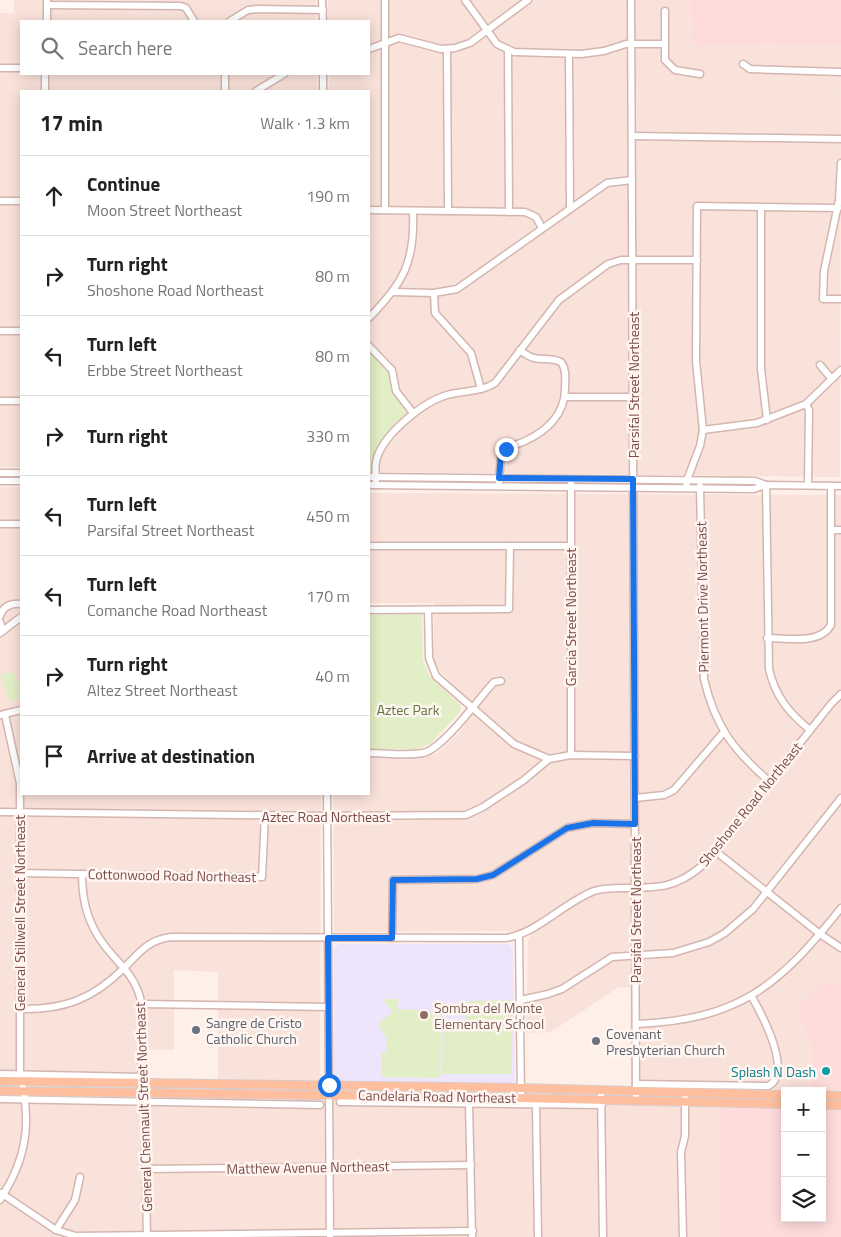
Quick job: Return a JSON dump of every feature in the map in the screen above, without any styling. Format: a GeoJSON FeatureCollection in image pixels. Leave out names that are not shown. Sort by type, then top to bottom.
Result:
{"type":"FeatureCollection","features":[{"type":"Feature","properties":{"kind":"main road","name":"Candelaria Road Northeast"},"geometry":{"type":"LineString","coordinates":[[0,1081],[21,1078],[602,1090],[636,1088],[684,1093],[781,1095]]}},
{"type":"Feature","properties":{"kind":"main road","name":"Candelaria Road Northeast"},"geometry":{"type":"LineString","coordinates":[[0,1091],[24,1095],[144,1098],[329,1095],[521,1098],[602,1102],[781,1104]]}},
{"type":"Feature","properties":{"kind":"main road"},"geometry":{"type":"LineString","coordinates":[[826,1096],[841,1096]]}},
{"type":"Feature","properties":{"kind":"main road"},"geometry":{"type":"LineString","coordinates":[[826,1105],[841,1105]]}},
{"type":"Feature","properties":{"kind":"street"},"geometry":{"type":"LineString","coordinates":[[322,0],[323,20]]}},
{"type":"Feature","properties":{"kind":"street"},"geometry":{"type":"LineString","coordinates":[[385,0],[385,210]]}},
{"type":"Feature","properties":{"kind":"street"},"geometry":{"type":"LineString","coordinates":[[465,0],[497,44],[508,51],[569,54],[596,53],[631,44],[664,44]]}},
{"type":"Feature","properties":{"kind":"street"},"geometry":{"type":"LineString","coordinates":[[370,49],[400,38],[407,38],[433,48],[447,49],[470,43],[528,0]]}},
{"type":"Feature","properties":{"kind":"street","name":"Parsifal Street Northeast"},"geometry":{"type":"LineString","coordinates":[[631,0],[636,1101]]}},
{"type":"Feature","properties":{"kind":"street"},"geometry":{"type":"LineString","coordinates":[[47,20],[47,3],[186,8],[193,20]]}},
{"type":"Feature","properties":{"kind":"street"},"geometry":{"type":"LineString","coordinates":[[232,20],[248,10],[257,8],[323,10]]}},
{"type":"Feature","properties":{"kind":"street"},"geometry":{"type":"LineString","coordinates":[[665,11],[664,44],[666,60],[671,68],[700,74]]}},
{"type":"Feature","properties":{"kind":"street"},"geometry":{"type":"LineString","coordinates":[[447,49],[448,211]]}},
{"type":"Feature","properties":{"kind":"street"},"geometry":{"type":"LineString","coordinates":[[508,51],[509,212]]}},
{"type":"Feature","properties":{"kind":"street"},"geometry":{"type":"LineString","coordinates":[[569,54],[570,208]]}},
{"type":"Feature","properties":{"kind":"street"},"geometry":{"type":"LineString","coordinates":[[743,64],[750,69],[841,72]]}},
{"type":"Feature","properties":{"kind":"street"},"geometry":{"type":"LineString","coordinates":[[0,68],[20,68]]}},
{"type":"Feature","properties":{"kind":"street"},"geometry":{"type":"LineString","coordinates":[[45,90],[46,75]]}},
{"type":"Feature","properties":{"kind":"street"},"geometry":{"type":"LineString","coordinates":[[225,75],[225,90]]}},
{"type":"Feature","properties":{"kind":"street"},"geometry":{"type":"LineString","coordinates":[[258,90],[282,75]]}},
{"type":"Feature","properties":{"kind":"street"},"geometry":{"type":"LineString","coordinates":[[323,75],[323,90]]}},
{"type":"Feature","properties":{"kind":"street"},"geometry":{"type":"LineString","coordinates":[[632,136],[841,139]]}},
{"type":"Feature","properties":{"kind":"street"},"geometry":{"type":"LineString","coordinates":[[841,163],[838,208],[824,271],[823,299],[841,299]]}},
{"type":"Feature","properties":{"kind":"street"},"geometry":{"type":"LineString","coordinates":[[394,292],[434,293],[448,291],[466,283],[612,180],[632,180]]}},
{"type":"Feature","properties":{"kind":"street"},"geometry":{"type":"LineString","coordinates":[[0,201],[20,201]]}},
{"type":"Feature","properties":{"kind":"street"},"geometry":{"type":"LineString","coordinates":[[686,488],[687,480],[700,446],[703,430],[696,361],[698,206],[838,208]]}},
{"type":"Feature","properties":{"kind":"street"},"geometry":{"type":"LineString","coordinates":[[761,208],[761,369],[767,420]]}},
{"type":"Feature","properties":{"kind":"street"},"geometry":{"type":"LineString","coordinates":[[370,210],[531,214],[542,228]]}},
{"type":"Feature","properties":{"kind":"street"},"geometry":{"type":"LineString","coordinates":[[370,317],[394,292],[402,278],[412,249],[413,211]]}},
{"type":"Feature","properties":{"kind":"street"},"geometry":{"type":"LineString","coordinates":[[697,260],[621,260],[608,264],[559,300],[495,383],[481,389],[446,395],[413,413],[380,451],[372,477],[372,485],[571,487],[687,480],[755,481],[766,485]]}},
{"type":"Feature","properties":{"kind":"street"},"geometry":{"type":"LineString","coordinates":[[434,293],[435,313],[471,353],[481,389]]}},
{"type":"Feature","properties":{"kind":"street"},"geometry":{"type":"LineString","coordinates":[[0,331],[20,331]]}},
{"type":"Feature","properties":{"kind":"street"},"geometry":{"type":"LineString","coordinates":[[370,347],[392,370],[396,391],[413,413]]}},
{"type":"Feature","properties":{"kind":"street"},"geometry":{"type":"LineString","coordinates":[[499,486],[501,454],[548,426],[559,415],[565,397],[565,372],[561,362],[529,358],[520,350]]}},
{"type":"Feature","properties":{"kind":"street"},"geometry":{"type":"LineString","coordinates":[[820,366],[832,378]]}},
{"type":"Feature","properties":{"kind":"street"},"geometry":{"type":"LineString","coordinates":[[703,430],[767,420],[806,404],[841,370]]}},
{"type":"Feature","properties":{"kind":"street"},"geometry":{"type":"LineString","coordinates":[[565,397],[633,397]]}},
{"type":"Feature","properties":{"kind":"street"},"geometry":{"type":"LineString","coordinates":[[0,401],[20,401]]}},
{"type":"Feature","properties":{"kind":"street"},"geometry":{"type":"LineString","coordinates":[[806,404],[808,410],[808,485]]}},
{"type":"Feature","properties":{"kind":"street"},"geometry":{"type":"LineString","coordinates":[[0,473],[20,474]]}},
{"type":"Feature","properties":{"kind":"street"},"geometry":{"type":"LineString","coordinates":[[372,477],[571,479],[686,488],[754,489],[766,485],[841,486]]}},
{"type":"Feature","properties":{"kind":"street","name":"Garcia Street Northeast"},"geometry":{"type":"LineString","coordinates":[[571,479],[571,755]]}},
{"type":"Feature","properties":{"kind":"street","name":"Piermont Drive Northeast"},"geometry":{"type":"LineString","coordinates":[[699,480],[704,679],[709,700],[723,733],[747,762],[770,782]]}},
{"type":"Feature","properties":{"kind":"street"},"geometry":{"type":"LineString","coordinates":[[0,481],[20,482]]}},
{"type":"Feature","properties":{"kind":"street"},"geometry":{"type":"LineString","coordinates":[[766,485],[768,664],[774,687],[787,710],[810,730]]}},
{"type":"Feature","properties":{"kind":"street"},"geometry":{"type":"LineString","coordinates":[[767,638],[814,638],[820,637],[829,629],[832,619],[832,486]]}},
{"type":"Feature","properties":{"kind":"street"},"geometry":{"type":"LineString","coordinates":[[0,524],[20,524]]}},
{"type":"Feature","properties":{"kind":"street"},"geometry":{"type":"LineString","coordinates":[[832,530],[841,530]]}},
{"type":"Feature","properties":{"kind":"street"},"geometry":{"type":"LineString","coordinates":[[370,546],[570,546]]}},
{"type":"Feature","properties":{"kind":"street"},"geometry":{"type":"LineString","coordinates":[[370,610],[509,609],[510,547]]}},
{"type":"Feature","properties":{"kind":"street"},"geometry":{"type":"LineString","coordinates":[[0,616],[3,609],[9,605],[20,604]]}},
{"type":"Feature","properties":{"kind":"street"},"geometry":{"type":"LineString","coordinates":[[428,610],[429,658],[433,671],[441,681],[514,744],[549,759]]}},
{"type":"Feature","properties":{"kind":"street"},"geometry":{"type":"LineString","coordinates":[[0,622],[2,632],[20,618]]}},
{"type":"Feature","properties":{"kind":"street"},"geometry":{"type":"LineString","coordinates":[[370,753],[414,754],[433,750],[445,739],[494,682],[501,681]]}},
{"type":"Feature","properties":{"kind":"street","name":"Shoshone Road Northeast"},"geometry":{"type":"LineString","coordinates":[[20,1009],[39,1010],[74,1002],[95,993],[124,968],[146,944],[158,938],[491,939],[519,936],[583,896],[611,888],[659,888],[675,884],[697,870],[841,694]]}},
{"type":"Feature","properties":{"kind":"street"},"geometry":{"type":"LineString","coordinates":[[3,715],[20,710]]}},
{"type":"Feature","properties":{"kind":"street","name":"General Stillwell Street Northeast"},"geometry":{"type":"LineString","coordinates":[[1,1196],[13,1180],[24,1150],[24,1095],[21,1078],[20,1009],[18,811],[20,783],[3,715]]}},
{"type":"Feature","properties":{"kind":"street"},"geometry":{"type":"LineString","coordinates":[[635,798],[664,795],[674,790],[723,733]]}},
{"type":"Feature","properties":{"kind":"street","name":"Aztec Road Northeast"},"geometry":{"type":"LineString","coordinates":[[0,812],[327,816],[466,815],[483,807],[524,780],[549,759],[571,755],[635,756]]}},
{"type":"Feature","properties":{"kind":"street"},"geometry":{"type":"LineString","coordinates":[[327,795],[330,1235]]}},
{"type":"Feature","properties":{"kind":"street"},"geometry":{"type":"LineString","coordinates":[[521,1000],[562,989],[612,957],[673,953],[709,942],[738,923],[766,892],[841,798]]}},
{"type":"Feature","properties":{"kind":"street","name":"Cottonwood Road Northeast"},"geometry":{"type":"LineString","coordinates":[[19,873],[262,877],[265,815]]}},
{"type":"Feature","properties":{"kind":"street"},"geometry":{"type":"LineString","coordinates":[[392,938],[393,880],[477,879],[493,875],[567,828],[593,823],[635,824]]}},
{"type":"Feature","properties":{"kind":"street"},"geometry":{"type":"LineString","coordinates":[[714,850],[820,934],[841,948]]}},
{"type":"Feature","properties":{"kind":"street","name":"General Chennault Street Northeast"},"geometry":{"type":"LineString","coordinates":[[82,874],[82,895],[87,917],[97,936],[132,978],[142,1004],[141,1080],[144,1098],[147,1236]]}},
{"type":"Feature","properties":{"kind":"street"},"geometry":{"type":"LineString","coordinates":[[636,1024],[692,1019],[726,1009],[752,996],[793,965],[841,908]]}},
{"type":"Feature","properties":{"kind":"street"},"geometry":{"type":"LineString","coordinates":[[519,936],[521,1098]]}},
{"type":"Feature","properties":{"kind":"street"},"geometry":{"type":"LineString","coordinates":[[636,1088],[768,1086],[773,1084],[777,1058],[773,1039],[766,1021],[752,996]]}},
{"type":"Feature","properties":{"kind":"street"},"geometry":{"type":"LineString","coordinates":[[142,1004],[328,1007]]}},
{"type":"Feature","properties":{"kind":"street"},"geometry":{"type":"LineString","coordinates":[[0,1074],[21,1078]]}},
{"type":"Feature","properties":{"kind":"street"},"geometry":{"type":"LineString","coordinates":[[602,1090],[603,1237]]}},
{"type":"Feature","properties":{"kind":"street"},"geometry":{"type":"LineString","coordinates":[[683,1237],[680,1152],[685,1136],[684,1093]]}},
{"type":"Feature","properties":{"kind":"street"},"geometry":{"type":"LineString","coordinates":[[0,1099],[24,1095]]}},
{"type":"Feature","properties":{"kind":"street"},"geometry":{"type":"LineString","coordinates":[[144,1098],[320,1104]]}},
{"type":"Feature","properties":{"kind":"street"},"geometry":{"type":"LineString","coordinates":[[340,1102],[536,1105],[602,1102]]}},
{"type":"Feature","properties":{"kind":"street"},"geometry":{"type":"LineString","coordinates":[[1,1196],[56,1230],[66,1234],[88,1237],[472,1234],[469,1104]]}},
{"type":"Feature","properties":{"kind":"street"},"geometry":{"type":"LineString","coordinates":[[536,1105],[538,1237]]}},
{"type":"Feature","properties":{"kind":"street","name":"Matthew Avenue Northeast"},"geometry":{"type":"LineString","coordinates":[[146,1169],[471,1165]]}},
{"type":"Feature","properties":{"kind":"street"},"geometry":{"type":"LineString","coordinates":[[56,1230],[75,1200],[80,1177]]}},
{"type":"Feature","properties":{"kind":"shaded area"},"geometry":{"type":"Polygon","coordinates":[[[14,0],[316,0],[316,20],[20,20],[20,75],[317,75],[317,90],[20,90],[20,467],[0,467],[0,13],[14,13],[14,0]]]}},
{"type":"Feature","properties":{"kind":"shaded area"},"geometry":{"type":"Polygon","coordinates":[[[328,0],[690,0],[691,46],[841,45],[840,477],[370,472],[377,450],[407,414],[392,389],[384,366],[370,353],[370,90],[329,90],[329,75],[370,75],[370,20],[328,20],[328,0]]]}},
{"type":"Feature","properties":{"kind":"shaded area"},"geometry":{"type":"Polygon","coordinates":[[[690,0],[841,0],[841,45],[691,46],[690,0]]]}},
{"type":"Feature","properties":{"kind":"shaded area"},"geometry":{"type":"Polygon","coordinates":[[[0,487],[20,487],[20,795],[321,795],[320,1081],[218,1079],[218,972],[174,970],[174,1050],[138,1049],[137,1080],[0,1077],[0,487]]]}},
{"type":"Feature","properties":{"kind":"shaded area"},"geometry":{"type":"Polygon","coordinates":[[[370,493],[841,495],[841,984],[826,981],[796,1010],[812,1045],[810,1087],[781,1087],[781,1090],[631,1087],[630,987],[619,987],[551,1032],[526,1033],[528,940],[534,931],[334,932],[333,795],[370,795],[370,757],[436,754],[458,734],[477,707],[433,663],[434,603],[370,603],[370,493]]]}},
{"type":"Feature","properties":{"kind":"shaded area","name":"Sombra del Monte Elementary School"},"geometry":{"type":"Polygon","coordinates":[[[339,944],[509,944],[513,949],[515,1084],[334,1082],[334,948],[339,944]]]}},
{"type":"Feature","properties":{"kind":"shaded area"},"geometry":{"type":"Polygon","coordinates":[[[826,981],[841,984],[841,1090],[826,1090],[826,1087],[810,1087],[812,1045],[796,1010],[826,981]]]}},
{"type":"Feature","properties":{"kind":"shaded area"},"geometry":{"type":"Polygon","coordinates":[[[0,1097],[190,1100],[376,1099],[718,1106],[720,1237],[0,1237],[0,1097]]]}},
{"type":"Feature","properties":{"kind":"shaded area"},"geometry":{"type":"Polygon","coordinates":[[[718,1106],[781,1107],[781,1222],[826,1222],[826,1108],[841,1108],[841,1237],[720,1237],[718,1106]]]}},
{"type":"Feature","properties":{"kind":"green space"},"geometry":{"type":"Polygon","coordinates":[[[370,353],[389,373],[392,389],[407,414],[377,450],[370,472],[370,353]]]}},
{"type":"Feature","properties":{"kind":"green space","name":"Aztec Park"},"geometry":{"type":"Polygon","coordinates":[[[422,614],[423,660],[430,677],[461,705],[460,712],[430,744],[417,749],[370,749],[370,615],[422,614]]]}},
{"type":"Feature","properties":{"kind":"green space"},"geometry":{"type":"Polygon","coordinates":[[[13,671],[20,688],[20,697],[10,702],[0,676],[13,671]]]}},
{"type":"Feature","properties":{"kind":"green space"},"geometry":{"type":"Polygon","coordinates":[[[382,999],[398,999],[398,1009],[418,1010],[422,1015],[422,1012],[442,1012],[440,1078],[382,1077],[381,1052],[387,1052],[386,1037],[378,1024],[393,1012],[382,999]]]}},
{"type":"Feature","properties":{"kind":"green space"},"geometry":{"type":"Polygon","coordinates":[[[512,1000],[512,1074],[442,1074],[443,1024],[464,1026],[468,1001],[512,1000]]]}},
{"type":"Feature","properties":{"kind":"place","name":"Sombra del Monte Elementary School"},"geometry":{"type":"Point","coordinates":[424,1015]}},
{"type":"Feature","properties":{"kind":"place","name":"Sangre de Cristo Catholic Church"},"geometry":{"type":"Point","coordinates":[196,1030]}},
{"type":"Feature","properties":{"kind":"place","name":"Covenant Presbyterian Church"},"geometry":{"type":"Point","coordinates":[596,1041]}},
{"type":"Feature","properties":{"kind":"place","name":"Splash N Dash"},"geometry":{"type":"Point","coordinates":[826,1071]}},
{"type":"Feature","properties":{"kind":"route"},"geometry":{"type":"LineString","coordinates":[[329,1085],[328,938],[392,938],[393,880],[477,879],[493,875],[567,828],[593,823],[635,824],[633,479],[499,478],[499,462],[501,454],[506,449]]}}]}
